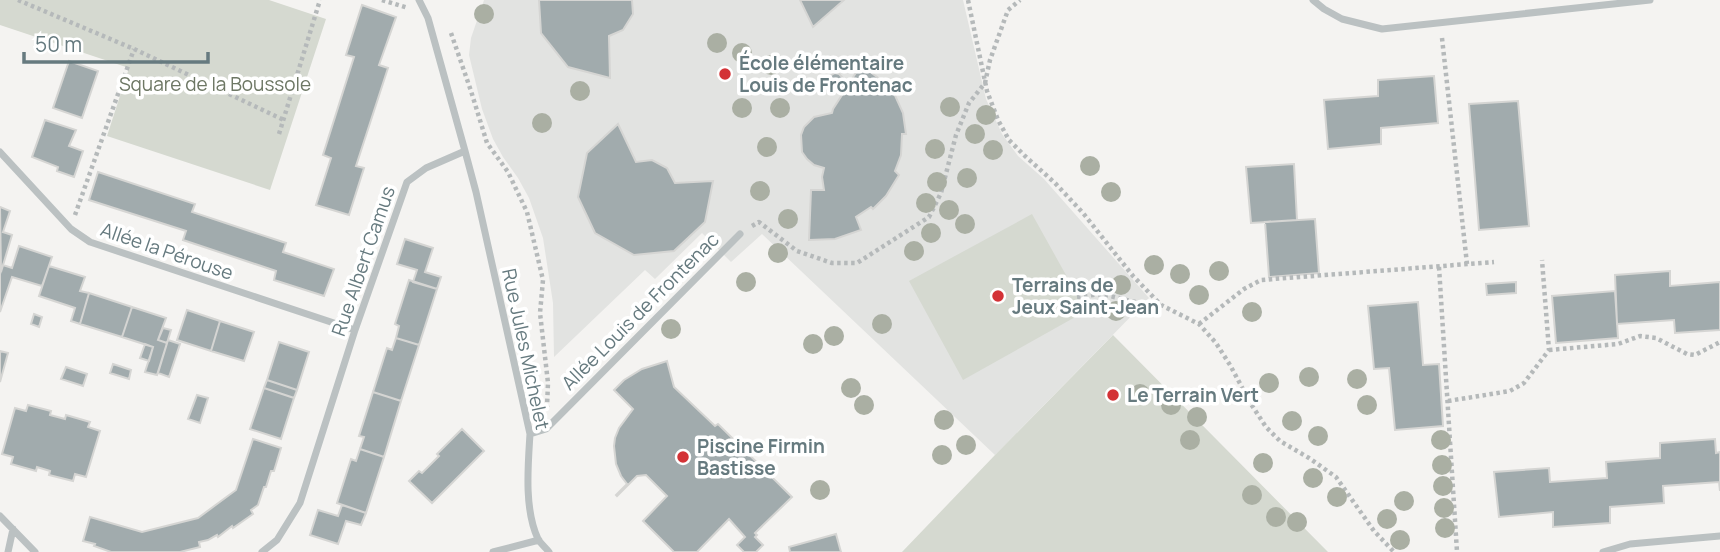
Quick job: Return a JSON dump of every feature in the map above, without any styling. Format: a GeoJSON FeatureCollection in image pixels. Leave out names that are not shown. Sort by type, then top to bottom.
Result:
{"type":"FeatureCollection","features":[{"type":"Feature","properties":{"kind":"street"},"geometry":{"type":"LineString","coordinates":[[419,0],[428,18],[464,151]]}},
{"type":"Feature","properties":{"kind":"street"},"geometry":{"type":"LineString","coordinates":[[1313,0],[1342,19],[1382,29],[1650,0]]}},
{"type":"Feature","properties":{"kind":"street","name":"Rue Albert Camus"},"geometry":{"type":"LineString","coordinates":[[262,552],[276,540],[300,503],[355,330],[407,183],[426,168],[464,151]]}},
{"type":"Feature","properties":{"kind":"street","name":"Rue Jules Michelet"},"geometry":{"type":"LineString","coordinates":[[464,151],[479,205],[530,434],[527,470],[530,509],[539,540],[549,552]]}},
{"type":"Feature","properties":{"kind":"street","name":"Allée la Pérouse"},"geometry":{"type":"LineString","coordinates":[[0,152],[71,229],[90,242],[355,330]]}},
{"type":"Feature","properties":{"kind":"street","name":"Allée Louis de Frontenac"},"geometry":{"type":"LineString","coordinates":[[530,434],[546,429],[740,234]]}},
{"type":"Feature","properties":{"kind":"street"},"geometry":{"type":"LineString","coordinates":[[0,516],[35,552]]}},
{"type":"Feature","properties":{"kind":"street"},"geometry":{"type":"LineString","coordinates":[[8,552],[13,529]]}},
{"type":"Feature","properties":{"kind":"street"},"geometry":{"type":"LineString","coordinates":[[1602,552],[1630,544],[1720,536]]}},
{"type":"Feature","properties":{"kind":"street"},"geometry":{"type":"LineString","coordinates":[[493,552],[539,540]]}},
{"type":"Feature","properties":{"kind":"path"},"geometry":{"type":"LineString","coordinates":[[18,0],[134,49],[284,120]]}},
{"type":"Feature","properties":{"kind":"path"},"geometry":{"type":"LineString","coordinates":[[279,134],[320,0]]}},
{"type":"Feature","properties":{"kind":"path"},"geometry":{"type":"LineString","coordinates":[[968,0],[985,83],[998,120],[1009,140],[1083,213],[1133,276],[1161,305],[1199,324],[1216,343],[1266,427],[1280,441],[1336,477],[1374,531],[1394,552]]}},
{"type":"Feature","properties":{"kind":"path"},"geometry":{"type":"LineString","coordinates":[[740,234],[759,222],[797,251],[832,263],[857,263],[929,218],[941,193],[956,135],[969,103],[985,83],[1007,10],[1020,0]]}},
{"type":"Feature","properties":{"kind":"path"},"geometry":{"type":"LineString","coordinates":[[447,23],[487,143],[508,172],[527,212],[543,280],[540,313],[548,383],[546,429]]}},
{"type":"Feature","properties":{"kind":"path"},"geometry":{"type":"LineString","coordinates":[[1440,23],[1467,264]]}},
{"type":"Feature","properties":{"kind":"path"},"geometry":{"type":"LineString","coordinates":[[71,229],[134,49]]}},
{"type":"Feature","properties":{"kind":"path"},"geometry":{"type":"LineString","coordinates":[[1448,401],[1510,391],[1524,383],[1549,349],[1542,260]]}},
{"type":"Feature","properties":{"kind":"path"},"geometry":{"type":"LineString","coordinates":[[1199,324],[1244,289],[1261,280],[1494,262]]}},
{"type":"Feature","properties":{"kind":"path"},"geometry":{"type":"LineString","coordinates":[[1439,267],[1457,552]]}},
{"type":"Feature","properties":{"kind":"path"},"geometry":{"type":"LineString","coordinates":[[1077,297],[1101,294],[1153,306],[1161,305]]}},
{"type":"Feature","properties":{"kind":"path"},"geometry":{"type":"LineString","coordinates":[[1549,349],[1618,344],[1640,336],[1656,338],[1687,354],[1695,355],[1720,342]]}},
{"type":"Feature","properties":{"kind":"shaded area"},"geometry":{"type":"Polygon","coordinates":[[[484,0],[963,0],[986,99],[1002,134],[1018,156],[1044,179],[1149,298],[995,455],[762,234],[731,262],[702,233],[655,279],[645,270],[554,357],[553,303],[543,238],[529,198],[493,139],[482,109],[469,55],[471,38],[484,0]]]}},
{"type":"Feature","properties":{"kind":"green space","name":"Square de la Boussole"},"geometry":{"type":"Polygon","coordinates":[[[0,0],[269,0],[326,19],[270,190],[107,136],[129,68],[0,25],[0,0]]]}},
{"type":"Feature","properties":{"kind":"green space","name":"Terrains de Jeux Saint-Jean"},"geometry":{"type":"Polygon","coordinates":[[[1032,214],[1086,311],[963,380],[909,281],[1032,214]]]}},
{"type":"Feature","properties":{"kind":"green space","name":"Le Terrain Vert"},"geometry":{"type":"Polygon","coordinates":[[[1113,335],[1328,552],[902,552],[1113,335]]]}},
{"type":"Feature","properties":{"kind":"building"},"geometry":{"type":"Polygon","coordinates":[[[539,0],[632,0],[633,14],[623,30],[609,36],[610,78],[568,67],[541,33],[539,0]]]}},
{"type":"Feature","properties":{"kind":"building"},"geometry":{"type":"Polygon","coordinates":[[[800,0],[844,0],[813,27],[800,0]]]}},
{"type":"Feature","properties":{"kind":"building"},"geometry":{"type":"Polygon","coordinates":[[[362,5],[396,17],[379,65],[388,68],[356,166],[364,168],[349,215],[316,205],[331,158],[323,155],[354,57],[346,55],[362,5]]]}},
{"type":"Feature","properties":{"kind":"building"},"geometry":{"type":"Polygon","coordinates":[[[69,61],[98,71],[82,118],[53,108],[69,61]]]}},
{"type":"Feature","properties":{"kind":"building"},"geometry":{"type":"Polygon","coordinates":[[[861,65],[877,77],[889,92],[893,91],[903,113],[906,134],[902,134],[901,155],[895,171],[899,175],[886,196],[873,209],[871,207],[856,217],[861,230],[835,239],[809,240],[811,190],[824,190],[824,168],[814,165],[802,152],[801,135],[804,127],[814,117],[832,113],[842,95],[829,89],[828,77],[839,74],[848,85],[861,65]]]}},
{"type":"Feature","properties":{"kind":"building"},"geometry":{"type":"Polygon","coordinates":[[[1434,76],[1438,123],[1381,128],[1381,144],[1328,149],[1324,100],[1378,96],[1378,80],[1434,76]]]}},
{"type":"Feature","properties":{"kind":"building"},"geometry":{"type":"Polygon","coordinates":[[[1518,101],[1529,226],[1479,230],[1469,104],[1518,101]]]}},
{"type":"Feature","properties":{"kind":"building"},"geometry":{"type":"Polygon","coordinates":[[[45,120],[76,130],[69,146],[83,151],[74,177],[57,171],[58,167],[32,157],[45,120]]]}},
{"type":"Feature","properties":{"kind":"building"},"geometry":{"type":"Polygon","coordinates":[[[618,124],[636,162],[652,160],[667,168],[675,183],[713,181],[705,222],[674,251],[634,255],[595,233],[578,197],[587,153],[618,124]]]}},
{"type":"Feature","properties":{"kind":"building"},"geometry":{"type":"Polygon","coordinates":[[[1294,164],[1297,220],[1251,223],[1246,167],[1294,164]]]}},
{"type":"Feature","properties":{"kind":"building"},"geometry":{"type":"Polygon","coordinates":[[[98,172],[195,204],[192,212],[286,243],[283,252],[334,269],[324,296],[274,280],[276,271],[183,240],[186,231],[89,200],[98,172]]]}},
{"type":"Feature","properties":{"kind":"building"},"geometry":{"type":"Polygon","coordinates":[[[0,207],[10,211],[3,232],[12,235],[1,272],[0,207]]]}},
{"type":"Feature","properties":{"kind":"building"},"geometry":{"type":"Polygon","coordinates":[[[1315,219],[1319,273],[1269,277],[1265,222],[1315,219]]]}},
{"type":"Feature","properties":{"kind":"building"},"geometry":{"type":"Polygon","coordinates":[[[405,239],[433,248],[425,272],[441,277],[437,289],[413,282],[417,270],[397,264],[405,239]]]}},
{"type":"Feature","properties":{"kind":"building"},"geometry":{"type":"Polygon","coordinates":[[[19,246],[52,257],[42,286],[12,277],[0,312],[0,274],[3,265],[12,268],[19,246]]]}},
{"type":"Feature","properties":{"kind":"building"},"geometry":{"type":"Polygon","coordinates":[[[49,266],[85,277],[80,291],[89,293],[80,324],[71,321],[75,308],[39,296],[49,266]]]}},
{"type":"Feature","properties":{"kind":"building"},"geometry":{"type":"Polygon","coordinates":[[[1670,271],[1670,286],[1720,282],[1720,330],[1675,333],[1674,320],[1617,324],[1615,275],[1670,271]]]}},
{"type":"Feature","properties":{"kind":"building"},"geometry":{"type":"Polygon","coordinates":[[[409,280],[437,289],[419,345],[396,338],[399,326],[395,324],[409,280]]]}},
{"type":"Feature","properties":{"kind":"building"},"geometry":{"type":"Polygon","coordinates":[[[1516,282],[1516,293],[1487,295],[1486,284],[1516,282]]]}},
{"type":"Feature","properties":{"kind":"building"},"geometry":{"type":"Polygon","coordinates":[[[1615,291],[1618,338],[1556,343],[1552,296],[1615,291]]]}},
{"type":"Feature","properties":{"kind":"building"},"geometry":{"type":"Polygon","coordinates":[[[89,293],[132,307],[122,337],[80,324],[89,293]]]}},
{"type":"Feature","properties":{"kind":"building"},"geometry":{"type":"Polygon","coordinates":[[[1418,302],[1423,365],[1439,364],[1443,426],[1395,430],[1389,368],[1374,369],[1368,306],[1418,302]]]}},
{"type":"Feature","properties":{"kind":"building"},"geometry":{"type":"Polygon","coordinates":[[[132,307],[166,318],[158,340],[167,343],[157,375],[145,372],[153,347],[122,337],[132,307]]]}},
{"type":"Feature","properties":{"kind":"building"},"geometry":{"type":"Polygon","coordinates":[[[187,310],[220,321],[211,351],[177,340],[187,310]]]}},
{"type":"Feature","properties":{"kind":"building"},"geometry":{"type":"Polygon","coordinates":[[[34,314],[42,317],[39,327],[31,324],[34,314]]]}},
{"type":"Feature","properties":{"kind":"building"},"geometry":{"type":"Polygon","coordinates":[[[220,321],[254,332],[244,361],[211,351],[220,321]]]}},
{"type":"Feature","properties":{"kind":"building"},"geometry":{"type":"Polygon","coordinates":[[[163,328],[171,330],[167,343],[158,340],[163,328]]]}},
{"type":"Feature","properties":{"kind":"building"},"geometry":{"type":"Polygon","coordinates":[[[396,338],[419,345],[401,401],[373,392],[387,348],[392,350],[396,338]]]}},
{"type":"Feature","properties":{"kind":"building"},"geometry":{"type":"Polygon","coordinates":[[[168,340],[180,344],[169,377],[158,373],[168,340]]]}},
{"type":"Feature","properties":{"kind":"building"},"geometry":{"type":"Polygon","coordinates":[[[279,342],[309,352],[297,390],[267,380],[279,342]]]}},
{"type":"Feature","properties":{"kind":"building"},"geometry":{"type":"Polygon","coordinates":[[[145,344],[153,347],[149,361],[140,358],[145,344]]]}},
{"type":"Feature","properties":{"kind":"building"},"geometry":{"type":"Polygon","coordinates":[[[0,351],[8,353],[0,382],[0,351]]]}},
{"type":"Feature","properties":{"kind":"building","name":"Piscine Firmin Bastisse"},"geometry":{"type":"Polygon","coordinates":[[[667,361],[674,387],[715,426],[718,424],[792,497],[755,533],[755,537],[763,545],[756,552],[744,552],[737,545],[745,537],[729,519],[697,552],[674,552],[643,521],[667,496],[646,475],[637,476],[616,495],[627,484],[616,464],[615,438],[633,409],[614,390],[642,369],[667,361]]]}},
{"type":"Feature","properties":{"kind":"building"},"geometry":{"type":"Polygon","coordinates":[[[113,364],[131,370],[129,379],[110,373],[113,364]]]}},
{"type":"Feature","properties":{"kind":"building"},"geometry":{"type":"Polygon","coordinates":[[[66,367],[87,374],[83,386],[61,379],[66,367]]]}},
{"type":"Feature","properties":{"kind":"building"},"geometry":{"type":"Polygon","coordinates":[[[267,380],[297,390],[294,398],[264,388],[267,380]]]}},
{"type":"Feature","properties":{"kind":"building"},"geometry":{"type":"Polygon","coordinates":[[[264,388],[294,398],[281,439],[250,429],[264,388]]]}},
{"type":"Feature","properties":{"kind":"building"},"geometry":{"type":"Polygon","coordinates":[[[373,392],[401,401],[384,457],[360,449],[364,437],[359,436],[373,392]]]}},
{"type":"Feature","properties":{"kind":"building"},"geometry":{"type":"Polygon","coordinates":[[[197,395],[208,398],[200,423],[188,419],[197,395]]]}},
{"type":"Feature","properties":{"kind":"building"},"geometry":{"type":"Polygon","coordinates":[[[28,405],[51,411],[50,415],[65,419],[66,415],[90,422],[88,427],[100,431],[86,477],[75,474],[73,481],[49,475],[50,471],[37,467],[36,471],[11,464],[13,457],[2,454],[15,408],[26,411],[28,405]]]}},
{"type":"Feature","properties":{"kind":"building"},"geometry":{"type":"Polygon","coordinates":[[[462,429],[484,451],[432,503],[409,481],[419,471],[422,473],[462,429]]]}},
{"type":"Feature","properties":{"kind":"building"},"geometry":{"type":"Polygon","coordinates":[[[253,439],[281,448],[274,471],[271,471],[258,505],[251,510],[253,514],[218,537],[217,535],[199,542],[200,547],[180,552],[111,552],[83,541],[90,517],[142,532],[198,518],[236,490],[253,439]]]}},
{"type":"Feature","properties":{"kind":"building"},"geometry":{"type":"Polygon","coordinates":[[[1715,439],[1716,453],[1720,452],[1720,491],[1719,482],[1663,486],[1664,503],[1610,507],[1610,523],[1553,527],[1553,512],[1499,517],[1494,472],[1549,468],[1550,482],[1607,478],[1606,462],[1660,458],[1660,443],[1715,439]]]}},
{"type":"Feature","properties":{"kind":"building"},"geometry":{"type":"Polygon","coordinates":[[[360,449],[384,457],[366,513],[337,503],[351,459],[356,461],[360,449]]]}},
{"type":"Feature","properties":{"kind":"building"},"geometry":{"type":"Polygon","coordinates":[[[342,505],[366,513],[361,525],[346,521],[338,544],[310,535],[318,510],[338,516],[342,505]]]}},
{"type":"Feature","properties":{"kind":"building"},"geometry":{"type":"Polygon","coordinates":[[[836,534],[841,552],[790,552],[789,547],[836,534]]]}},
{"type":"Feature","properties":{"kind":"place","name":"École élémentaire Louis de Frontenac"},"geometry":{"type":"Point","coordinates":[725,74]}},
{"type":"Feature","properties":{"kind":"place","name":"Terrains de Jeux Saint-Jean"},"geometry":{"type":"Point","coordinates":[998,296]}},
{"type":"Feature","properties":{"kind":"place","name":"Le Terrain Vert"},"geometry":{"type":"Point","coordinates":[1113,395]}},
{"type":"Feature","properties":{"kind":"place","name":"Piscine Firmin Bastisse"},"geometry":{"type":"Point","coordinates":[683,457]}}]}
